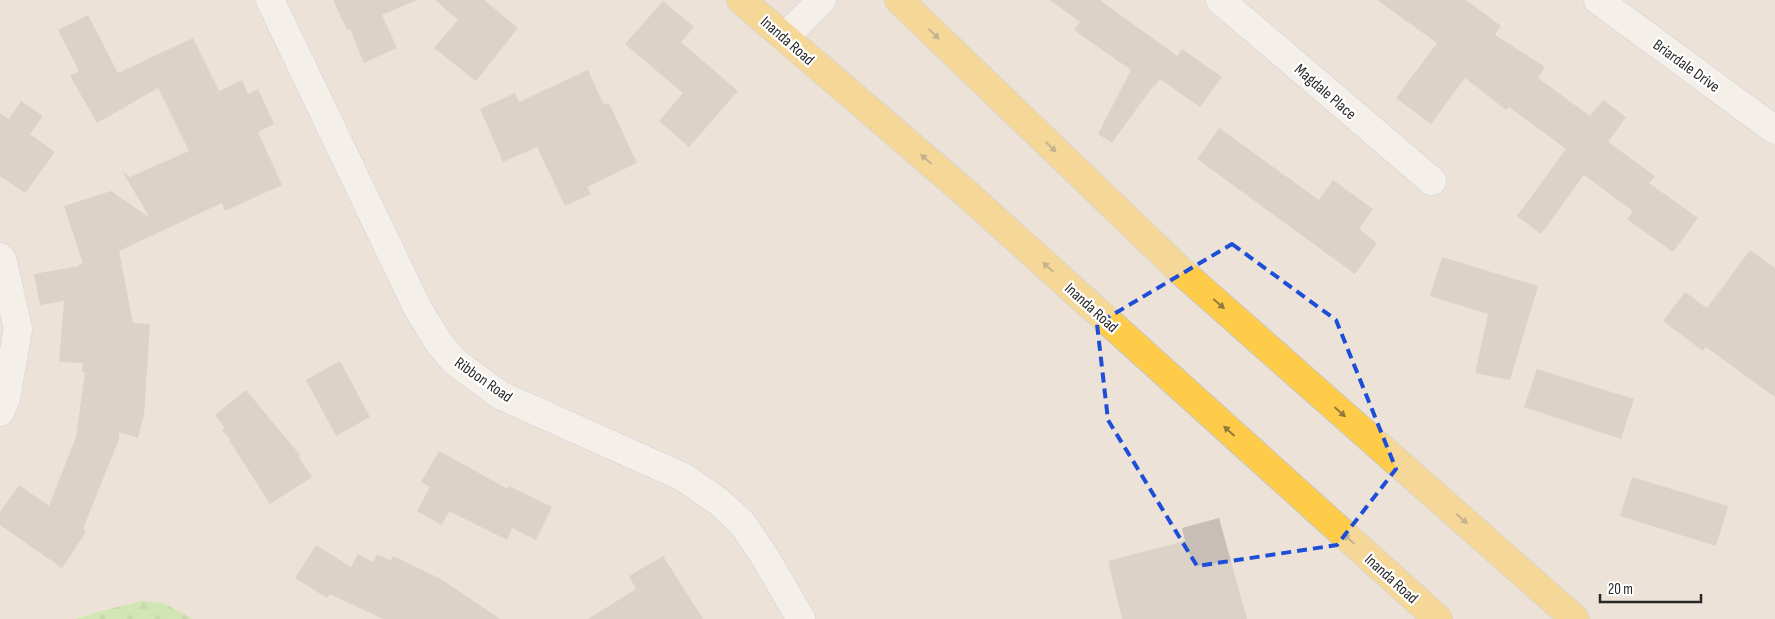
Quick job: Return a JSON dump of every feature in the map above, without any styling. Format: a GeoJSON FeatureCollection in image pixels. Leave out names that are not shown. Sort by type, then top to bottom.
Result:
{"type":"FeatureCollection","features":[{"type":"Feature","properties":{"kind":"main road","name":"Inanda Road"},"geometry":{"type":"LineString","coordinates":[[741,0],[967,194],[1438,619]]}},
{"type":"Feature","properties":{"kind":"main road"},"geometry":{"type":"LineString","coordinates":[[899,0],[1182,272],[1575,619]]}},
{"type":"Feature","properties":{"kind":"street","name":"Ribbon Road"},"geometry":{"type":"LineString","coordinates":[[270,0],[418,309],[439,343],[455,362],[500,395],[682,477],[718,501],[742,523],[765,556],[801,619]]}},
{"type":"Feature","properties":{"kind":"street"},"geometry":{"type":"LineString","coordinates":[[785,36],[822,0]]}},
{"type":"Feature","properties":{"kind":"street","name":"Magdale Place"},"geometry":{"type":"LineString","coordinates":[[1220,0],[1432,182]]}},
{"type":"Feature","properties":{"kind":"street","name":"Briardale Drive"},"geometry":{"type":"LineString","coordinates":[[1598,0],[1775,130]]}},
{"type":"Feature","properties":{"kind":"street"},"geometry":{"type":"LineString","coordinates":[[0,257],[3,262],[18,329],[6,398],[0,412]]}},
{"type":"Feature","properties":{"kind":"highlighted area"},"geometry":{"type":"Polygon","coordinates":[[[1232,244],[1336,320],[1396,469],[1337,545],[1197,566],[1108,420],[1097,324],[1232,244]]]}},
{"type":"Feature","properties":{"kind":"green space"},"geometry":{"type":"Polygon","coordinates":[[[142,601],[164,603],[192,619],[76,619],[98,612],[142,601]]]}},
{"type":"Feature","properties":{"kind":"building"},"geometry":{"type":"Polygon","coordinates":[[[333,0],[417,0],[382,15],[397,48],[364,63],[350,29],[347,30],[333,0]]]}},
{"type":"Feature","properties":{"kind":"building"},"geometry":{"type":"Polygon","coordinates":[[[435,0],[484,0],[518,28],[476,81],[434,48],[458,20],[435,0]]]}},
{"type":"Feature","properties":{"kind":"building"},"geometry":{"type":"Polygon","coordinates":[[[1050,0],[1100,0],[1177,56],[1182,49],[1222,77],[1200,107],[1160,79],[1112,143],[1098,134],[1131,70],[1074,30],[1080,22],[1050,0]]]}},
{"type":"Feature","properties":{"kind":"building"},"geometry":{"type":"Polygon","coordinates":[[[1377,0],[1466,0],[1501,26],[1495,35],[1545,67],[1538,78],[1590,116],[1603,100],[1626,117],[1608,142],[1655,176],[1649,183],[1698,218],[1673,252],[1627,219],[1633,211],[1584,175],[1541,234],[1517,216],[1566,149],[1509,107],[1506,110],[1465,78],[1431,124],[1396,98],[1437,43],[1377,0]]]}},
{"type":"Feature","properties":{"kind":"building"},"geometry":{"type":"Polygon","coordinates":[[[663,1],[694,27],[681,42],[738,91],[689,147],[659,121],[683,93],[625,44],[663,1]]]}},
{"type":"Feature","properties":{"kind":"building"},"geometry":{"type":"Polygon","coordinates":[[[88,15],[118,73],[193,38],[219,91],[242,80],[248,94],[258,89],[274,124],[258,132],[282,185],[225,211],[222,203],[119,251],[133,323],[150,324],[144,415],[138,438],[119,432],[119,439],[83,529],[86,532],[62,568],[0,525],[0,512],[19,485],[49,506],[76,437],[85,372],[82,372],[83,363],[59,362],[64,301],[40,305],[34,274],[79,266],[79,264],[83,263],[64,206],[111,191],[150,218],[122,171],[130,177],[189,151],[158,88],[97,123],[70,76],[79,71],[58,30],[88,15]]]}},
{"type":"Feature","properties":{"kind":"building"},"geometry":{"type":"Polygon","coordinates":[[[588,70],[604,105],[609,103],[637,163],[587,187],[591,194],[565,206],[537,147],[503,162],[480,109],[515,93],[519,102],[588,70]]]}},
{"type":"Feature","properties":{"kind":"building"},"geometry":{"type":"Polygon","coordinates":[[[21,101],[43,116],[30,134],[55,152],[25,193],[0,176],[0,113],[9,119],[21,101]]]}},
{"type":"Feature","properties":{"kind":"building"},"geometry":{"type":"Polygon","coordinates":[[[1219,128],[1319,200],[1333,180],[1373,209],[1359,229],[1377,243],[1355,274],[1197,159],[1219,128]]]}},
{"type":"Feature","properties":{"kind":"building"},"geometry":{"type":"Polygon","coordinates":[[[1750,250],[1775,268],[1775,397],[1706,347],[1703,351],[1663,321],[1685,292],[1707,308],[1750,250]]]}},
{"type":"Feature","properties":{"kind":"building"},"geometry":{"type":"Polygon","coordinates":[[[1442,257],[1538,286],[1510,380],[1475,373],[1488,314],[1430,296],[1442,257]]]}},
{"type":"Feature","properties":{"kind":"building"},"geometry":{"type":"Polygon","coordinates":[[[340,361],[370,417],[336,436],[306,380],[340,361]]]}},
{"type":"Feature","properties":{"kind":"building"},"geometry":{"type":"Polygon","coordinates":[[[1537,369],[1634,399],[1621,439],[1524,407],[1537,369]]]}},
{"type":"Feature","properties":{"kind":"building"},"geometry":{"type":"Polygon","coordinates":[[[246,390],[300,455],[298,456],[312,477],[270,504],[230,439],[222,430],[225,428],[215,415],[246,390]]]}},
{"type":"Feature","properties":{"kind":"building"},"geometry":{"type":"Polygon","coordinates":[[[439,451],[508,489],[509,486],[552,507],[536,540],[512,528],[507,540],[449,511],[442,525],[417,511],[430,487],[421,482],[439,451]]]}},
{"type":"Feature","properties":{"kind":"building"},"geometry":{"type":"Polygon","coordinates":[[[1632,477],[1728,506],[1716,546],[1620,516],[1632,477]]]}},
{"type":"Feature","properties":{"kind":"building"},"geometry":{"type":"Polygon","coordinates":[[[1219,518],[1247,619],[1122,619],[1108,561],[1185,541],[1182,528],[1219,518]]]}},
{"type":"Feature","properties":{"kind":"building"},"geometry":{"type":"Polygon","coordinates":[[[316,545],[351,567],[358,554],[373,562],[377,554],[391,561],[393,556],[441,579],[500,619],[383,619],[330,594],[327,598],[295,578],[316,545]]]}},
{"type":"Feature","properties":{"kind":"building"},"geometry":{"type":"Polygon","coordinates":[[[663,556],[703,619],[588,619],[636,589],[629,576],[663,556]]]}}]}
